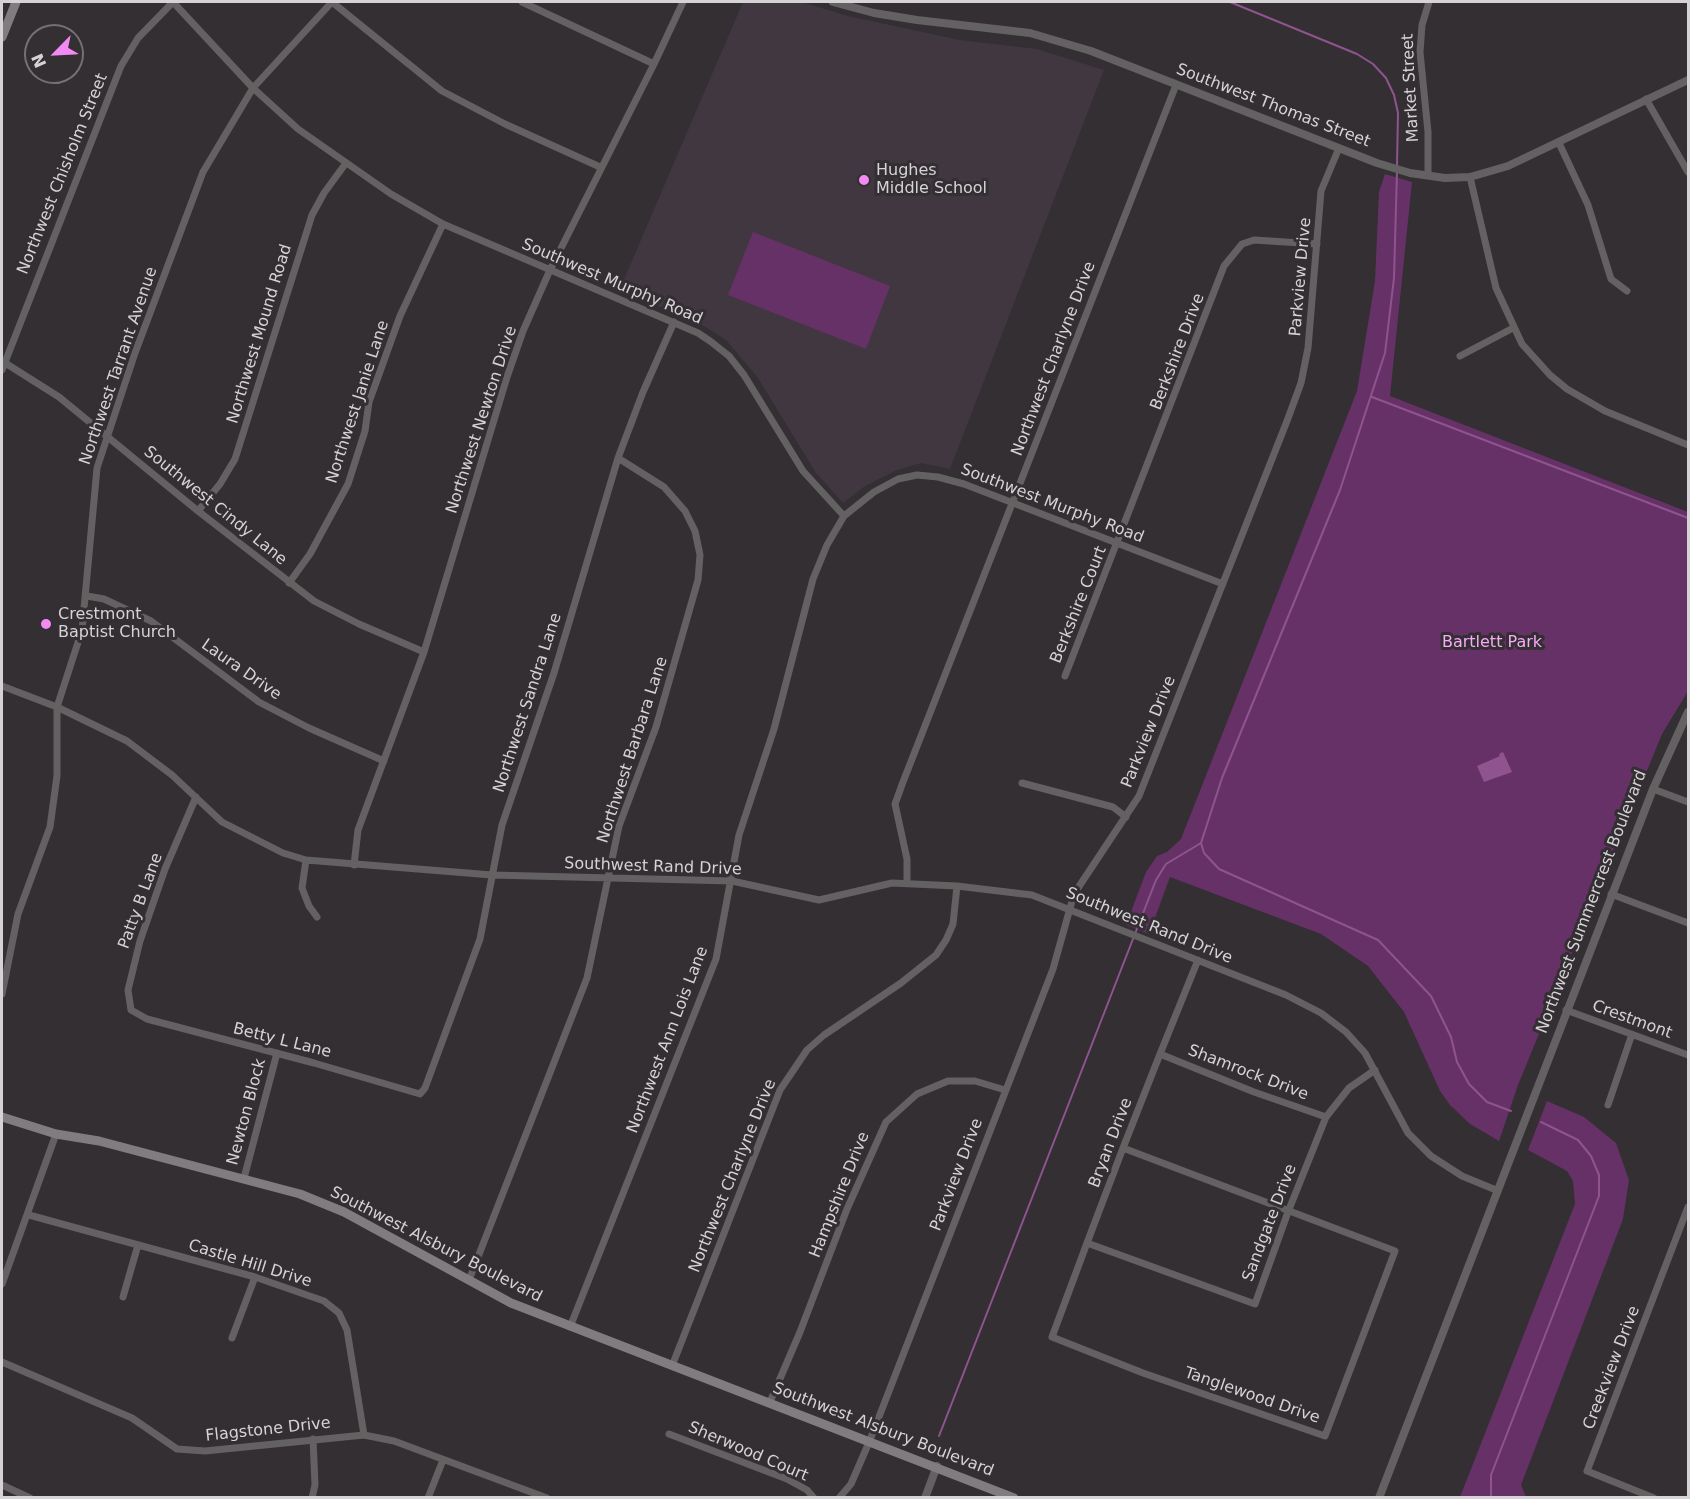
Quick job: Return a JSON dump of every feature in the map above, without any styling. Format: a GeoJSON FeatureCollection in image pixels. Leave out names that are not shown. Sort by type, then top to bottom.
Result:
{"type":"FeatureCollection","features":[{"type":"Feature","properties":{"kind":"main road"},"geometry":{"type":"LineString","coordinates":[[2,37],[16,2]]}},
{"type":"Feature","properties":{"kind":"main road","name":"Southwest Alsbury Boulevard"},"geometry":{"type":"LineString","coordinates":[[2,1117],[56,1134],[99,1141],[300,1194],[344,1212],[511,1303],[1014,1497]]}},
{"type":"Feature","properties":{"kind":"street","name":"Southwest Murphy Road"},"geometry":{"type":"LineString","coordinates":[[173,2],[253,88],[298,129],[346,163],[443,224],[698,333],[729,356],[744,375],[803,471],[844,516],[874,492],[898,479],[917,476],[964,484],[1223,584]]}},
{"type":"Feature","properties":{"kind":"street","name":"Northwest Chisholm Street"},"geometry":{"type":"LineString","coordinates":[[2,370],[3,362],[121,66],[138,38],[173,2]]}},
{"type":"Feature","properties":{"kind":"street"},"geometry":{"type":"LineString","coordinates":[[332,2],[442,91],[504,124],[600,167]]}},
{"type":"Feature","properties":{"kind":"street","name":"Northwest Tarrant Avenue"},"geometry":{"type":"LineString","coordinates":[[2,994],[18,914],[51,827],[57,776],[57,707],[82,630],[87,596],[87,559],[97,468],[135,353],[203,172],[253,88],[332,2]]}},
{"type":"Feature","properties":{"kind":"street"},"geometry":{"type":"LineString","coordinates":[[522,2],[654,64]]}},
{"type":"Feature","properties":{"kind":"street","name":"Northwest Newton Drive"},"geometry":{"type":"LineString","coordinates":[[354,865],[358,830],[424,652],[507,377],[550,270],[654,64],[682,2]]}},
{"type":"Feature","properties":{"kind":"street","name":"Southwest Thomas Street"},"geometry":{"type":"LineString","coordinates":[[833,2],[874,13],[917,20],[1030,33],[1090,51],[1391,168],[1428,175],[1470,177],[1508,166],[1689,80]]}},
{"type":"Feature","properties":{"kind":"street","name":"Market Street"},"geometry":{"type":"LineString","coordinates":[[1428,175],[1428,132],[1420,52],[1422,25],[1430,2]]}},
{"type":"Feature","properties":{"kind":"street","name":"Northwest Charlyne Drive"},"geometry":{"type":"LineString","coordinates":[[908,883],[907,859],[895,804],[1176,85]]}},
{"type":"Feature","properties":{"kind":"street"},"geometry":{"type":"LineString","coordinates":[[1646,99],[1689,172]]}},
{"type":"Feature","properties":{"kind":"street"},"geometry":{"type":"LineString","coordinates":[[1559,143],[1588,205],[1611,279],[1627,291]]}},
{"type":"Feature","properties":{"kind":"street","name":"Parkview Drive"},"geometry":{"type":"LineString","coordinates":[[839,1497],[851,1484],[870,1440],[1053,969],[1082,878],[1126,817],[1148,776],[1301,383],[1308,348],[1321,191],[1339,148]]}},
{"type":"Feature","properties":{"kind":"street","name":"Northwest Mound Road"},"geometry":{"type":"LineString","coordinates":[[198,511],[220,484],[235,459],[312,215],[324,192],[346,163]]}},
{"type":"Feature","properties":{"kind":"street"},"geometry":{"type":"LineString","coordinates":[[1470,177],[1496,288],[1521,344],[1550,375],[1567,389],[1605,411],[1689,444]]}},
{"type":"Feature","properties":{"kind":"street","name":"Northwest Janie Lane"},"geometry":{"type":"LineString","coordinates":[[289,583],[310,554],[348,484],[365,431],[369,402],[400,316],[443,224]]}},
{"type":"Feature","properties":{"kind":"street","name":"Berkshire Drive"},"geometry":{"type":"LineString","coordinates":[[1118,543],[1224,266],[1242,244],[1254,240],[1317,244]]}},
{"type":"Feature","properties":{"kind":"street","name":"Northwest Sandra Lane"},"geometry":{"type":"LineString","coordinates":[[420,1094],[425,1088],[480,939],[502,825],[554,673],[618,458],[642,392],[674,322]]}},
{"type":"Feature","properties":{"kind":"street"},"geometry":{"type":"LineString","coordinates":[[1460,356],[1513,328]]}},
{"type":"Feature","properties":{"kind":"street","name":"Southwest Cindy Lane"},"geometry":{"type":"LineString","coordinates":[[3,362],[59,397],[198,511],[314,601],[359,624],[424,652]]}},
{"type":"Feature","properties":{"kind":"street","name":"Northwest Barbara Lane"},"geometry":{"type":"LineString","coordinates":[[469,1280],[587,978],[619,826],[656,727],[688,623],[698,580],[699,555],[694,531],[685,511],[664,487],[618,458]]}},
{"type":"Feature","properties":{"kind":"street","name":"Northwest Ann Lois Lane"},"geometry":{"type":"LineString","coordinates":[[570,1327],[716,959],[739,835],[774,729],[813,579],[827,545],[844,516]]}},
{"type":"Feature","properties":{"kind":"street","name":"Berkshire Court"},"geometry":{"type":"LineString","coordinates":[[1065,676],[1118,543]]}},
{"type":"Feature","properties":{"kind":"street","name":"Laura Drive"},"geometry":{"type":"LineString","coordinates":[[87,596],[104,600],[152,621],[259,702],[309,728],[384,761]]}},
{"type":"Feature","properties":{"kind":"street","name":"Southwest Rand Drive"},"geometry":{"type":"LineString","coordinates":[[2,686],[57,707],[127,741],[196,797],[222,822],[253,839],[306,860],[492,874],[732,881],[819,900],[878,885],[908,883],[1032,895],[1286,995],[1321,1013],[1346,1032],[1375,1070],[1408,1133],[1431,1156],[1462,1176],[1496,1190]]}},
{"type":"Feature","properties":{"kind":"street","name":"Northwest Summercrest Boulevard"},"geometry":{"type":"LineString","coordinates":[[1496,1190],[1653,789],[1689,712]]}},
{"type":"Feature","properties":{"kind":"street"},"geometry":{"type":"LineString","coordinates":[[1022,783],[1113,807],[1126,817]]}},
{"type":"Feature","properties":{"kind":"street"},"geometry":{"type":"LineString","coordinates":[[1653,789],[1689,802]]}},
{"type":"Feature","properties":{"kind":"street","name":"Patty B Lane"},"geometry":{"type":"LineString","coordinates":[[137,1015],[131,1010],[128,990],[130,973],[165,869],[196,797]]}},
{"type":"Feature","properties":{"kind":"street"},"geometry":{"type":"LineString","coordinates":[[306,860],[302,888],[309,906],[317,916]]}},
{"type":"Feature","properties":{"kind":"street","name":"Northwest Charlyne Drive"},"geometry":{"type":"LineString","coordinates":[[672,1366],[780,1089],[807,1050],[824,1035],[901,983],[936,955],[953,924],[957,886]]}},
{"type":"Feature","properties":{"kind":"street"},"geometry":{"type":"LineString","coordinates":[[1611,894],[1689,923]]}},
{"type":"Feature","properties":{"kind":"street","name":"Bryan Drive"},"geometry":{"type":"LineString","coordinates":[[1052,1337],[1123,1148],[1198,960]]}},
{"type":"Feature","properties":{"kind":"street","name":"Crestmont"},"geometry":{"type":"LineString","coordinates":[[1566,1010],[1689,1055]]}},
{"type":"Feature","properties":{"kind":"street","name":"Betty L Lane"},"geometry":{"type":"LineString","coordinates":[[137,1015],[420,1094]]}},
{"type":"Feature","properties":{"kind":"street"},"geometry":{"type":"LineString","coordinates":[[1608,1105],[1632,1034]]}},
{"type":"Feature","properties":{"kind":"street","name":"Newton Block"},"geometry":{"type":"LineString","coordinates":[[244,1178],[277,1053]]}},
{"type":"Feature","properties":{"kind":"street","name":"Shamrock Drive"},"geometry":{"type":"LineString","coordinates":[[1160,1054],[1254,1092],[1326,1117]]}},
{"type":"Feature","properties":{"kind":"street","name":"Sandgate Drive"},"geometry":{"type":"LineString","coordinates":[[1087,1243],[1255,1304],[1288,1212],[1326,1117],[1349,1088],[1375,1070]]}},
{"type":"Feature","properties":{"kind":"street","name":"Hampshire Drive"},"geometry":{"type":"LineString","coordinates":[[770,1402],[856,1188],[886,1122],[917,1094],[948,1081],[975,1081],[1005,1090]]}},
{"type":"Feature","properties":{"kind":"street"},"geometry":{"type":"LineString","coordinates":[[2,1284],[29,1215],[56,1134]]}},
{"type":"Feature","properties":{"kind":"street"},"geometry":{"type":"LineString","coordinates":[[1123,1148],[1288,1212]]}},
{"type":"Feature","properties":{"kind":"street"},"geometry":{"type":"LineString","coordinates":[[1379,1497],[1496,1190]]}},
{"type":"Feature","properties":{"kind":"street","name":"Creekview Drive"},"geometry":{"type":"LineString","coordinates":[[1654,1497],[1587,1471],[1689,1207]]}},
{"type":"Feature","properties":{"kind":"street","name":"Tanglewood Drive"},"geometry":{"type":"LineString","coordinates":[[1052,1337],[1143,1373],[1324,1436],[1395,1251],[1288,1212]]}},
{"type":"Feature","properties":{"kind":"street","name":"Castle Hill Drive"},"geometry":{"type":"LineString","coordinates":[[29,1215],[255,1277],[324,1301],[339,1313],[347,1330],[364,1435]]}},
{"type":"Feature","properties":{"kind":"street"},"geometry":{"type":"LineString","coordinates":[[123,1297],[138,1245]]}},
{"type":"Feature","properties":{"kind":"street"},"geometry":{"type":"LineString","coordinates":[[232,1338],[255,1277]]}},
{"type":"Feature","properties":{"kind":"street","name":"Flagstone Drive"},"geometry":{"type":"LineString","coordinates":[[2,1362],[125,1414],[177,1449],[205,1451],[364,1435],[394,1441],[547,1497]]}},
{"type":"Feature","properties":{"kind":"street","name":"Sherwood Court"},"geometry":{"type":"LineString","coordinates":[[669,1434],[786,1479],[807,1490],[814,1497]]}},
{"type":"Feature","properties":{"kind":"street"},"geometry":{"type":"LineString","coordinates":[[312,1497],[315,1485],[313,1439]]}},
{"type":"Feature","properties":{"kind":"street"},"geometry":{"type":"LineString","coordinates":[[428,1497],[443,1460]]}},
{"type":"Feature","properties":{"kind":"street"},"geometry":{"type":"LineString","coordinates":[[925,1497],[937,1466]]}},
{"type":"Feature","properties":{"kind":"street"},"geometry":{"type":"LineString","coordinates":[[2,1485],[30,1497]]}},
{"type":"Feature","properties":{"kind":"shaded area","name":"Hughes Middle School"},"geometry":{"type":"Polygon","coordinates":[[[743,2],[802,2],[848,16],[960,40],[1037,49],[1104,70],[950,469],[921,463],[895,471],[865,486],[843,503],[816,473],[758,378],[726,340],[694,320],[619,291],[743,2]]]}},
{"type":"Feature","properties":{"kind":"shaded area"},"geometry":{"type":"Polygon","coordinates":[[[1503,752],[1512,772],[1484,782],[1477,766],[1500,756],[1499,754],[1503,752]]]}},
{"type":"Feature","properties":{"kind":"green space","name":"Bartlett Park"},"geometry":{"type":"Polygon","coordinates":[[[1385,174],[1412,182],[1390,396],[1688,512],[1688,691],[1662,734],[1518,1085],[1499,1141],[1470,1124],[1450,1105],[1440,1091],[1404,1012],[1368,966],[1321,934],[1170,877],[1149,934],[1126,925],[1146,872],[1157,856],[1167,852],[1181,839],[1357,391],[1375,281],[1379,192],[1385,174]]]}},
{"type":"Feature","properties":{"kind":"green space"},"geometry":{"type":"Polygon","coordinates":[[[753,232],[890,286],[866,349],[728,295],[753,232]]]}},
{"type":"Feature","properties":{"kind":"green space"},"geometry":{"type":"Polygon","coordinates":[[[1547,1101],[1584,1117],[1616,1143],[1629,1180],[1623,1219],[1521,1485],[1526,1497],[1460,1497],[1575,1204],[1573,1181],[1567,1171],[1528,1150],[1547,1101]]]}},
{"type":"Feature","properties":{"kind":"waterway"},"geometry":{"type":"LineString","coordinates":[[1230,2],[1357,54],[1373,64],[1386,78],[1394,95],[1398,113],[1397,165]]}},
{"type":"Feature","properties":{"kind":"waterway"},"geometry":{"type":"LineString","coordinates":[[1397,171],[1394,278],[1385,353],[1340,490],[1222,778],[1201,843],[1204,853],[1219,869],[1378,940],[1431,996],[1451,1037],[1457,1062],[1469,1084],[1487,1102],[1511,1111]]}},
{"type":"Feature","properties":{"kind":"waterway"},"geometry":{"type":"LineString","coordinates":[[1372,397],[1688,518]]}},
{"type":"Feature","properties":{"kind":"waterway"},"geometry":{"type":"LineString","coordinates":[[939,1436],[1156,880],[1166,864],[1201,843]]}},
{"type":"Feature","properties":{"kind":"waterway"},"geometry":{"type":"LineString","coordinates":[[1491,1498],[1491,1475],[1599,1196],[1599,1175],[1591,1156],[1578,1140],[1541,1122]]}},
{"type":"Feature","properties":{"kind":"place","name":"Hughes Middle School"},"geometry":{"type":"Point","coordinates":[864,180]}},
{"type":"Feature","properties":{"kind":"place","name":"Crestmont Baptist Church"},"geometry":{"type":"Point","coordinates":[46,624]}}]}
